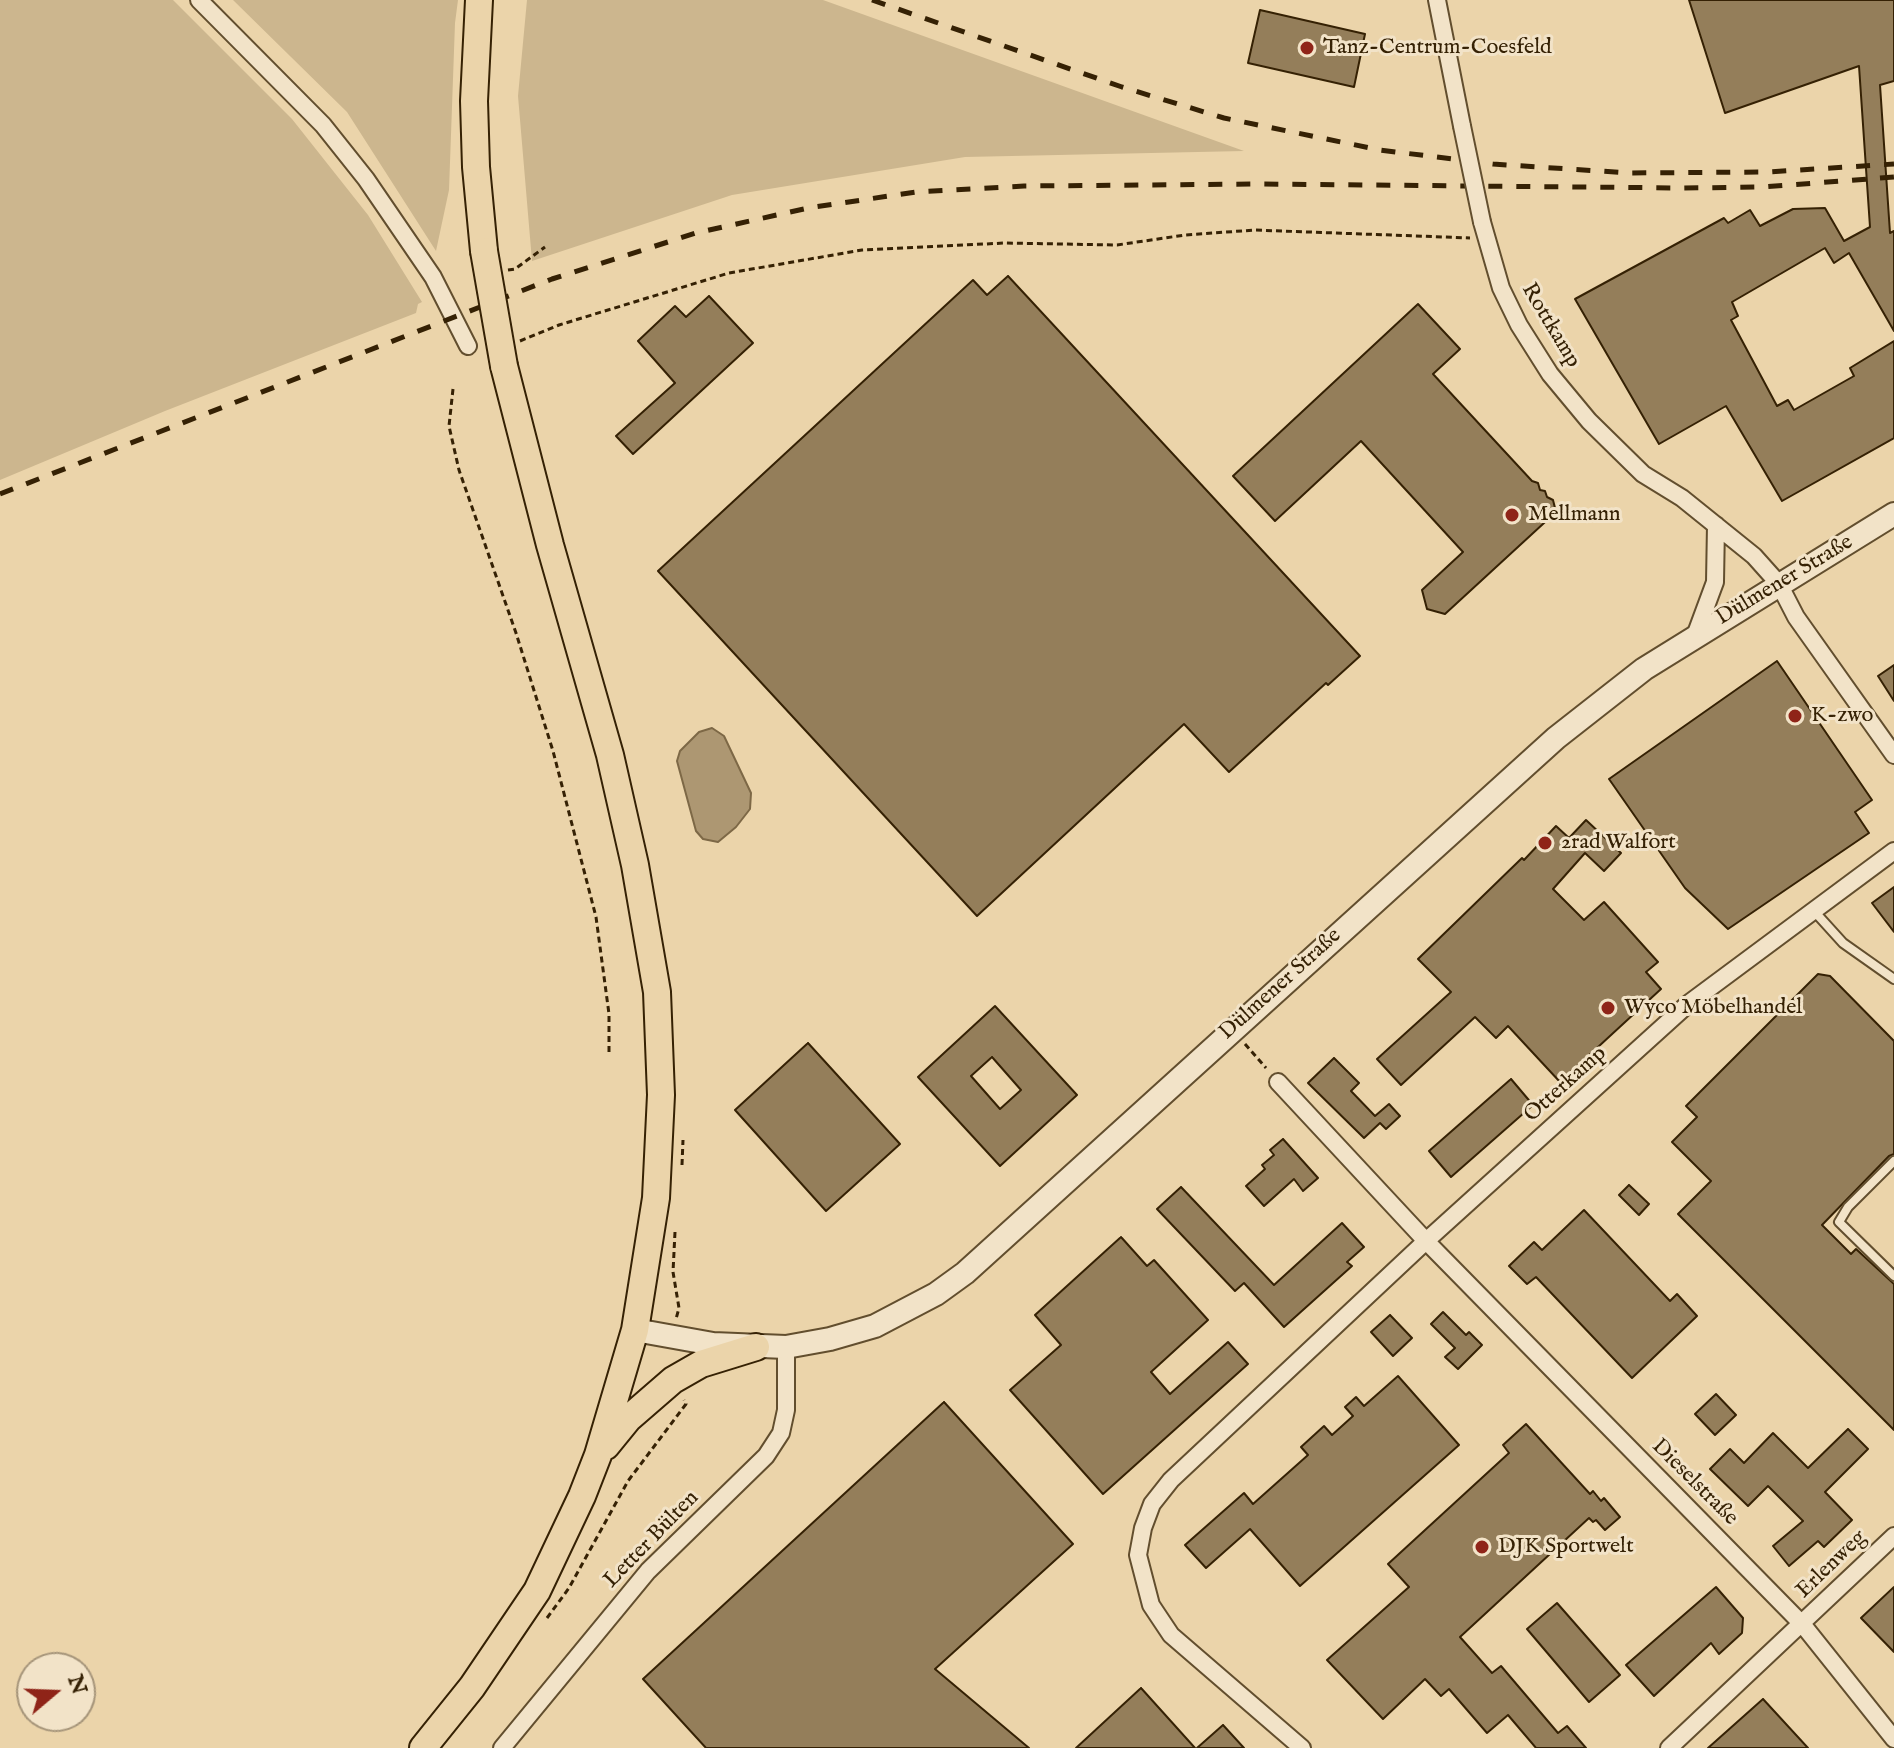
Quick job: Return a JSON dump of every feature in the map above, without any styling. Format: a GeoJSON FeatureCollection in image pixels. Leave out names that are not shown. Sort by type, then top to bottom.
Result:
{"type":"FeatureCollection","features":[{"type":"Feature","properties":{"kind":"main road"},"geometry":{"type":"LineString","coordinates":[[423,1748],[480,1676],[537,1591],[598,1455],[635,1330],[656,1198],[661,1095],[657,992],[635,865],[610,755],[550,545],[504,366],[484,251],[474,101],[479,0]]}},
{"type":"Feature","properties":{"kind":"main road"},"geometry":{"type":"LineString","coordinates":[[598,1455],[628,1419],[673,1380],[701,1364],[756,1347]]}},
{"type":"Feature","properties":{"kind":"street"},"geometry":{"type":"LineString","coordinates":[[199,0],[323,125],[366,179],[433,277],[468,346]]}},
{"type":"Feature","properties":{"kind":"street","name":"Rottkamp"},"geometry":{"type":"LineString","coordinates":[[1437,0],[1485,241],[1501,288],[1519,325],[1550,374],[1589,421],[1643,474],[1682,498],[1716,525],[1754,556],[1779,584],[1796,617],[1894,755]]}},
{"type":"Feature","properties":{"kind":"street","name":"Dülmener Straße"},"geometry":{"type":"LineString","coordinates":[[635,1330],[713,1344],[786,1347],[875,1326],[919,1305],[952,1283],[1556,738],[1644,669],[1894,514]]}},
{"type":"Feature","properties":{"kind":"street"},"geometry":{"type":"LineString","coordinates":[[1695,636],[1715,582],[1718,563],[1716,525]]}},
{"type":"Feature","properties":{"kind":"street","name":"Otterkamp"},"geometry":{"type":"LineString","coordinates":[[1426,1241],[1688,1004],[1894,851]]}},
{"type":"Feature","properties":{"kind":"street","name":"Dieselstraße"},"geometry":{"type":"LineString","coordinates":[[1278,1082],[1426,1241],[1803,1625]]}},
{"type":"Feature","properties":{"kind":"street"},"geometry":{"type":"LineString","coordinates":[[1302,1748],[1171,1635],[1151,1605],[1144,1581],[1138,1555],[1143,1528],[1152,1504],[1171,1480],[1426,1241]]}},
{"type":"Feature","properties":{"kind":"street","name":"Letter Bülten"},"geometry":{"type":"LineString","coordinates":[[502,1748],[648,1571],[766,1456],[781,1433],[786,1410],[786,1347]]}},
{"type":"Feature","properties":{"kind":"street","name":"Erlenweg"},"geometry":{"type":"LineString","coordinates":[[1894,1536],[1803,1625],[1894,1739]]}},
{"type":"Feature","properties":{"kind":"street"},"geometry":{"type":"LineString","coordinates":[[1669,1748],[1803,1625]]}},
{"type":"Feature","properties":{"kind":"lane"},"geometry":{"type":"LineString","coordinates":[[1814,911],[1843,943],[1894,979]]}},
{"type":"Feature","properties":{"kind":"lane"},"geometry":{"type":"LineString","coordinates":[[1894,1161],[1848,1207],[1839,1222],[1894,1276]]}},
{"type":"Feature","properties":{"kind":"path"},"geometry":{"type":"LineString","coordinates":[[559,325],[729,273],[862,250],[1005,243],[1117,245],[1185,235],[1255,230],[1485,241]]}},
{"type":"Feature","properties":{"kind":"path"},"geometry":{"type":"LineString","coordinates":[[453,389],[449,426],[459,470],[548,736],[589,887],[604,971],[609,1055]]}},
{"type":"Feature","properties":{"kind":"path"},"geometry":{"type":"LineString","coordinates":[[1232,1029],[1278,1082]]}},
{"type":"Feature","properties":{"kind":"path"},"geometry":{"type":"LineString","coordinates":[[546,1619],[569,1588],[628,1481],[686,1404],[673,1380]]}},
{"type":"Feature","properties":{"kind":"shaded area"},"geometry":{"type":"Polygon","coordinates":[[[0,0],[173,0],[292,119],[368,215],[422,302],[418,304],[416,313],[165,411],[0,480],[0,0]]]}},
{"type":"Feature","properties":{"kind":"shaded area"},"geometry":{"type":"Polygon","coordinates":[[[233,0],[458,0],[449,190],[436,251],[347,112],[233,0]]]}},
{"type":"Feature","properties":{"kind":"shaded area"},"geometry":{"type":"Polygon","coordinates":[[[527,0],[823,0],[1244,151],[965,157],[732,195],[532,261],[518,96],[527,0]]]}},
{"type":"Feature","properties":{"kind":"shaded area"},"geometry":{"type":"Polygon","coordinates":[[[712,728],[724,736],[751,793],[750,809],[736,827],[718,842],[703,839],[696,831],[677,761],[680,751],[699,732],[712,728]]]}},
{"type":"Feature","properties":{"kind":"building"},"geometry":{"type":"Polygon","coordinates":[[[1689,0],[1894,0],[1894,81],[1880,85],[1890,233],[1894,231],[1894,331],[1849,253],[1834,263],[1825,248],[1732,302],[1738,316],[1731,320],[1777,406],[1788,400],[1794,410],[1854,376],[1850,368],[1894,341],[1894,438],[1782,501],[1726,406],[1659,444],[1575,299],[1724,218],[1728,223],[1750,210],[1760,226],[1793,209],[1825,208],[1844,241],[1870,227],[1859,66],[1725,113],[1689,0]]]}},
{"type":"Feature","properties":{"kind":"building","name":"Tanz-Centrum-Coesfeld"},"geometry":{"type":"Polygon","coordinates":[[[1260,10],[1365,34],[1354,87],[1248,63],[1260,10]]]}},
{"type":"Feature","properties":{"kind":"building"},"geometry":{"type":"Polygon","coordinates":[[[1008,276],[1360,656],[1229,772],[1184,724],[977,916],[658,571],[973,280],[987,295],[1008,276]]]}},
{"type":"Feature","properties":{"kind":"building"},"geometry":{"type":"Polygon","coordinates":[[[709,296],[753,343],[633,454],[616,436],[675,383],[638,341],[675,306],[686,317],[709,296]]]}},
{"type":"Feature","properties":{"kind":"building"},"geometry":{"type":"Polygon","coordinates":[[[1418,304],[1460,349],[1433,374],[1532,481],[1538,483],[1540,490],[1553,500],[1556,512],[1445,614],[1427,609],[1422,590],[1463,552],[1361,441],[1275,521],[1233,476],[1418,304]]]}},
{"type":"Feature","properties":{"kind":"building"},"geometry":{"type":"Polygon","coordinates":[[[1777,661],[1872,800],[1855,812],[1869,833],[1728,929],[1685,888],[1609,779],[1777,661]]]}},
{"type":"Feature","properties":{"kind":"building"},"geometry":{"type":"Polygon","coordinates":[[[1894,665],[1894,701],[1878,676],[1894,665]]]}},
{"type":"Feature","properties":{"kind":"building"},"geometry":{"type":"Polygon","coordinates":[[[1586,820],[1621,853],[1604,871],[1585,853],[1553,889],[1584,920],[1604,902],[1658,962],[1646,972],[1661,989],[1560,1082],[1508,1026],[1496,1038],[1475,1017],[1401,1085],[1377,1059],[1451,992],[1418,959],[1556,826],[1569,838],[1586,820]]]}},
{"type":"Feature","properties":{"kind":"building"},"geometry":{"type":"Polygon","coordinates":[[[1894,887],[1894,932],[1872,903],[1894,887]]]}},
{"type":"Feature","properties":{"kind":"building"},"geometry":{"type":"Polygon","coordinates":[[[1818,974],[1830,976],[1894,1041],[1894,1154],[1822,1225],[1851,1254],[1856,1249],[1894,1284],[1894,1430],[1678,1214],[1711,1181],[1672,1142],[1697,1117],[1686,1106],[1818,974]]]}},
{"type":"Feature","properties":{"kind":"building"},"geometry":{"type":"Polygon","coordinates":[[[995,1006],[1077,1095],[1000,1166],[918,1077],[995,1006]],[[992,1057],[971,1076],[1000,1109],[1021,1090],[992,1057]]]}},
{"type":"Feature","properties":{"kind":"building"},"geometry":{"type":"Polygon","coordinates":[[[808,1043],[900,1144],[826,1211],[735,1110],[808,1043]]]}},
{"type":"Feature","properties":{"kind":"building"},"geometry":{"type":"Polygon","coordinates":[[[1334,1058],[1359,1083],[1351,1091],[1375,1116],[1389,1104],[1400,1116],[1386,1129],[1380,1123],[1364,1138],[1308,1083],[1334,1058]]]}},
{"type":"Feature","properties":{"kind":"building"},"geometry":{"type":"Polygon","coordinates":[[[1511,1079],[1533,1105],[1451,1177],[1429,1151],[1511,1079]]]}},
{"type":"Feature","properties":{"kind":"building"},"geometry":{"type":"Polygon","coordinates":[[[1283,1139],[1318,1178],[1303,1191],[1294,1179],[1264,1206],[1246,1186],[1265,1169],[1262,1165],[1274,1155],[1270,1150],[1283,1139]]]}},
{"type":"Feature","properties":{"kind":"building"},"geometry":{"type":"Polygon","coordinates":[[[1629,1185],[1649,1204],[1639,1215],[1619,1195],[1629,1185]]]}},
{"type":"Feature","properties":{"kind":"building"},"geometry":{"type":"Polygon","coordinates":[[[1181,1187],[1274,1285],[1342,1223],[1364,1247],[1347,1262],[1352,1266],[1284,1327],[1244,1283],[1235,1291],[1157,1209],[1181,1187]]]}},
{"type":"Feature","properties":{"kind":"building"},"geometry":{"type":"Polygon","coordinates":[[[1584,1210],[1670,1301],[1677,1294],[1697,1316],[1632,1378],[1536,1277],[1527,1284],[1509,1266],[1534,1242],[1542,1250],[1584,1210]]]}},
{"type":"Feature","properties":{"kind":"building"},"geometry":{"type":"Polygon","coordinates":[[[1121,1237],[1147,1266],[1154,1260],[1208,1320],[1151,1372],[1170,1394],[1228,1342],[1248,1364],[1103,1494],[1010,1390],[1061,1345],[1035,1315],[1121,1237]]]}},
{"type":"Feature","properties":{"kind":"building"},"geometry":{"type":"Polygon","coordinates":[[[1443,1312],[1466,1335],[1469,1332],[1482,1345],[1458,1369],[1445,1357],[1455,1348],[1431,1324],[1443,1312]]]}},
{"type":"Feature","properties":{"kind":"building"},"geometry":{"type":"Polygon","coordinates":[[[1390,1315],[1412,1338],[1393,1356],[1371,1332],[1390,1315]]]}},
{"type":"Feature","properties":{"kind":"building"},"geometry":{"type":"Polygon","coordinates":[[[1398,1376],[1459,1445],[1300,1586],[1250,1529],[1206,1568],[1185,1545],[1244,1493],[1253,1504],[1308,1455],[1301,1447],[1324,1426],[1332,1435],[1353,1416],[1345,1407],[1356,1397],[1364,1406],[1398,1376]]]}},
{"type":"Feature","properties":{"kind":"building"},"geometry":{"type":"Polygon","coordinates":[[[1716,1394],[1736,1415],[1715,1435],[1695,1414],[1716,1394]]]}},
{"type":"Feature","properties":{"kind":"building"},"geometry":{"type":"Polygon","coordinates":[[[944,1402],[1073,1544],[935,1669],[1029,1748],[706,1748],[643,1679],[944,1402]]]}},
{"type":"Feature","properties":{"kind":"building","name":"DJK Sportwelt"},"geometry":{"type":"Polygon","coordinates":[[[1526,1424],[1590,1494],[1593,1491],[1601,1501],[1604,1498],[1620,1517],[1605,1530],[1596,1520],[1593,1522],[1589,1518],[1460,1637],[1492,1673],[1501,1666],[1558,1733],[1567,1726],[1586,1748],[1536,1748],[1508,1715],[1487,1733],[1449,1689],[1441,1696],[1425,1679],[1383,1719],[1327,1660],[1409,1587],[1388,1564],[1509,1453],[1503,1445],[1526,1424]]]}},
{"type":"Feature","properties":{"kind":"building"},"geometry":{"type":"Polygon","coordinates":[[[1848,1429],[1868,1449],[1825,1492],[1852,1520],[1824,1547],[1818,1541],[1789,1566],[1773,1546],[1803,1521],[1768,1486],[1748,1506],[1710,1469],[1730,1449],[1744,1463],[1773,1433],[1808,1468],[1848,1429]]]}},
{"type":"Feature","properties":{"kind":"building"},"geometry":{"type":"Polygon","coordinates":[[[1716,1587],[1743,1618],[1742,1633],[1719,1654],[1711,1643],[1654,1696],[1626,1665],[1716,1587]]]}},
{"type":"Feature","properties":{"kind":"building"},"geometry":{"type":"Polygon","coordinates":[[[1894,1587],[1894,1652],[1861,1618],[1894,1587]]]}},
{"type":"Feature","properties":{"kind":"building"},"geometry":{"type":"Polygon","coordinates":[[[1557,1603],[1620,1675],[1589,1702],[1527,1629],[1557,1603]]]}},
{"type":"Feature","properties":{"kind":"building"},"geometry":{"type":"Polygon","coordinates":[[[1141,1688],[1195,1748],[1076,1748],[1141,1688]]]}},
{"type":"Feature","properties":{"kind":"building"},"geometry":{"type":"Polygon","coordinates":[[[1763,1699],[1808,1748],[1708,1748],[1763,1699]]]}},
{"type":"Feature","properties":{"kind":"building"},"geometry":{"type":"Polygon","coordinates":[[[1223,1725],[1244,1748],[1197,1748],[1223,1725]]]}},
{"type":"Feature","properties":{"kind":"railway"},"geometry":{"type":"LineString","coordinates":[[872,0],[1122,87],[1224,118],[1380,150],[1493,164],[1629,173],[1767,172],[1894,164]]}},
{"type":"Feature","properties":{"kind":"railway"},"geometry":{"type":"LineString","coordinates":[[0,494],[552,279],[696,233],[808,208],[916,192],[1024,186],[1262,184],[1682,188],[1763,187],[1894,177]]}},
{"type":"Feature","properties":{"kind":"place","name":"Tanz-Centrum-Coesfeld"},"geometry":{"type":"Point","coordinates":[1307,48]}},
{"type":"Feature","properties":{"kind":"place","name":"Mellmann"},"geometry":{"type":"Point","coordinates":[1512,515]}},
{"type":"Feature","properties":{"kind":"place","name":"K-zwo"},"geometry":{"type":"Point","coordinates":[1795,716]}},
{"type":"Feature","properties":{"kind":"place","name":"2rad Walfort"},"geometry":{"type":"Point","coordinates":[1545,843]}},
{"type":"Feature","properties":{"kind":"place","name":"Wyco Möbelhandel"},"geometry":{"type":"Point","coordinates":[1608,1008]}},
{"type":"Feature","properties":{"kind":"place","name":"DJK Sportwelt"},"geometry":{"type":"Point","coordinates":[1482,1547]}}]}
